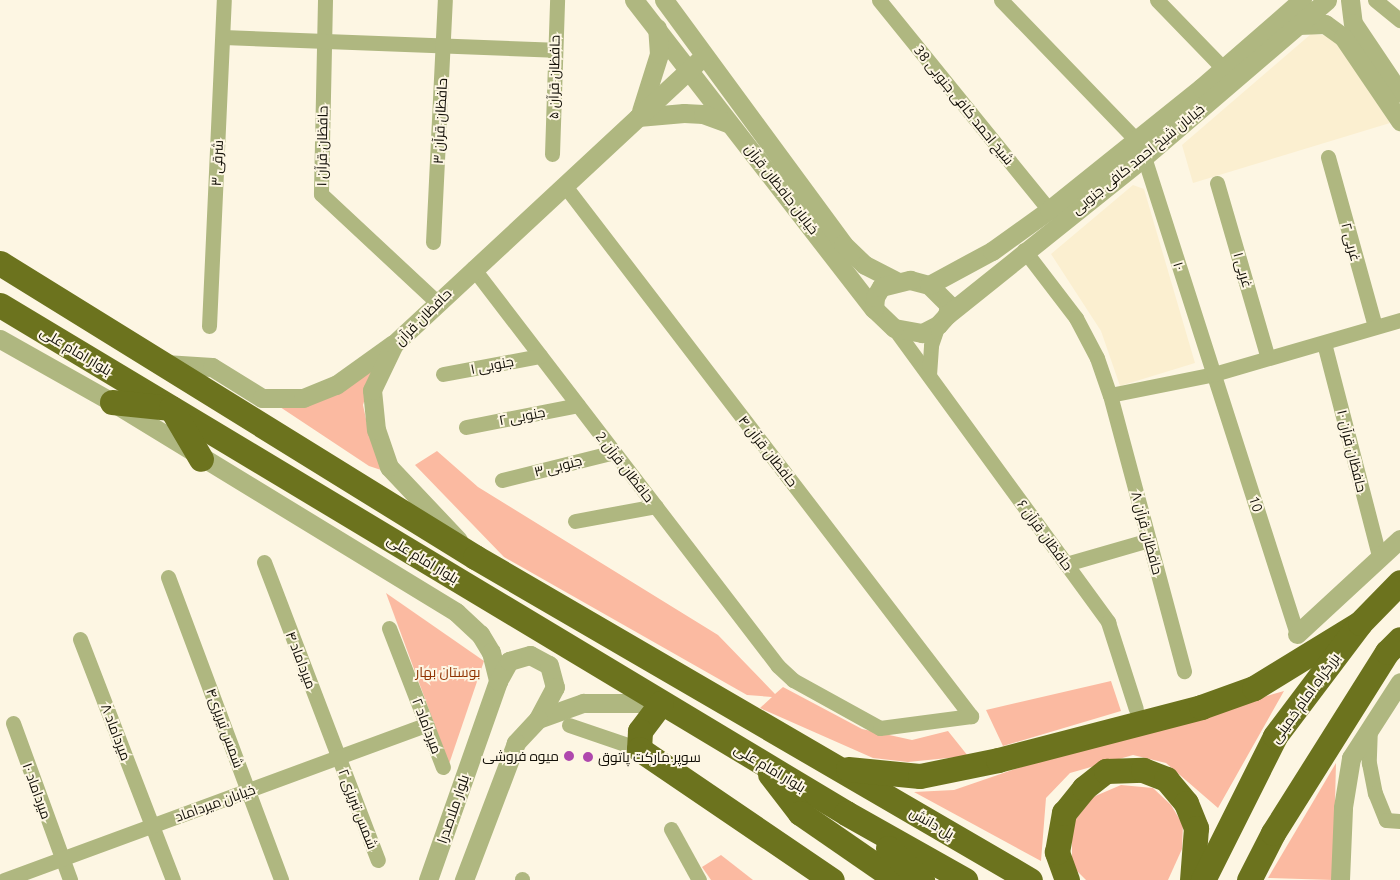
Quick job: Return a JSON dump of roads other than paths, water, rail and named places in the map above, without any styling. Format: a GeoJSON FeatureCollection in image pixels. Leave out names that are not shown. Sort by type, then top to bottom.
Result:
{"type":"FeatureCollection","features":[{"type":"Feature","properties":{"kind":"highway","name":"بلوار امام علی"},"geometry":{"type":"LineString","coordinates":[[0,264],[475,557],[835,767]]}},
{"type":"Feature","properties":{"kind":"highway","name":"بلوار امام علی"},"geometry":{"type":"LineString","coordinates":[[0,305],[846,813]]}},
{"type":"Feature","properties":{"kind":"highway"},"geometry":{"type":"LineString","coordinates":[[112,402],[171,408],[201,459]]}},
{"type":"Feature","properties":{"kind":"highway","name":"بزرگراه امام خمینی"},"geometry":{"type":"LineString","coordinates":[[1203,880],[1275,736],[1360,623],[1400,582]]}},
{"type":"Feature","properties":{"kind":"highway"},"geometry":{"type":"LineString","coordinates":[[835,767],[920,776],[998,760],[1201,707],[1254,688],[1360,623]]}},
{"type":"Feature","properties":{"kind":"highway"},"geometry":{"type":"LineString","coordinates":[[1249,880],[1283,817],[1387,652],[1400,639]]}},
{"type":"Feature","properties":{"kind":"highway"},"geometry":{"type":"LineString","coordinates":[[661,702],[640,731],[639,749],[832,880]]}},
{"type":"Feature","properties":{"kind":"highway"},"geometry":{"type":"LineString","coordinates":[[761,762],[800,813],[896,880]]}},
{"type":"Feature","properties":{"kind":"highway","name":"پل دانش"},"geometry":{"type":"LineString","coordinates":[[835,767],[1030,880]]}},
{"type":"Feature","properties":{"kind":"highway"},"geometry":{"type":"LineString","coordinates":[[1067,880],[1056,852],[1064,813],[1084,788],[1106,771],[1143,770],[1166,779],[1186,803],[1196,828],[1192,880]]}},
{"type":"Feature","properties":{"kind":"highway"},"geometry":{"type":"LineString","coordinates":[[846,813],[922,880]]}},
{"type":"Feature","properties":{"kind":"highway"},"geometry":{"type":"LineString","coordinates":[[846,813],[965,880]]}},
{"type":"Feature","properties":{"kind":"street","name":"۳ شرقی"},"geometry":{"type":"LineString","coordinates":[[209,326],[224,0]]}},
{"type":"Feature","properties":{"kind":"street","name":"حافظان قرآن ۱"},"geometry":{"type":"LineString","coordinates":[[325,0],[322,194],[438,302]]}},
{"type":"Feature","properties":{"kind":"street","name":"حافظان قرآن ۳"},"geometry":{"type":"LineString","coordinates":[[433,242],[445,0]]}},
{"type":"Feature","properties":{"kind":"street","name":"حافظان قرآن ۵"},"geometry":{"type":"LineString","coordinates":[[552,154],[557,0]]}},
{"type":"Feature","properties":{"kind":"street","name":"خیابان حافظان قرآن"},"geometry":{"type":"LineString","coordinates":[[634,0],[874,309]]}},
{"type":"Feature","properties":{"kind":"street","name":"شیخ احمد کافی جنوبی 38"},"geometry":{"type":"LineString","coordinates":[[879,0],[1049,210]]}},
{"type":"Feature","properties":{"kind":"street"},"geometry":{"type":"LineString","coordinates":[[1001,0],[1136,140]]}},
{"type":"Feature","properties":{"kind":"street"},"geometry":{"type":"LineString","coordinates":[[1157,0],[1223,68]]}},
{"type":"Feature","properties":{"kind":"street","name":"خیابان شیخ احمد کافی جنوبی"},"geometry":{"type":"LineString","coordinates":[[929,285],[985,255],[1049,210],[1223,68],[1302,0]]}},
{"type":"Feature","properties":{"kind":"street","name":"خیابان شیخ احمد کافی جنوبی"},"geometry":{"type":"LineString","coordinates":[[942,320],[1024,250],[1144,157],[1328,0]]}},
{"type":"Feature","properties":{"kind":"street"},"geometry":{"type":"LineString","coordinates":[[1350,0],[1353,23],[1368,60],[1400,121]]}},
{"type":"Feature","properties":{"kind":"street"},"geometry":{"type":"LineString","coordinates":[[1375,0],[1400,20]]}},
{"type":"Feature","properties":{"kind":"street","name":"خیابان حافظان قرآن"},"geometry":{"type":"LineString","coordinates":[[667,1],[704,56],[843,244],[865,265],[897,281]]}},
{"type":"Feature","properties":{"kind":"street"},"geometry":{"type":"LineString","coordinates":[[1298,25],[1325,24],[1368,60],[1400,93]]}},
{"type":"Feature","properties":{"kind":"street","name":"حافظان قرآن"},"geometry":{"type":"LineString","coordinates":[[638,117],[659,54],[657,28]]}},
{"type":"Feature","properties":{"kind":"street"},"geometry":{"type":"LineString","coordinates":[[223,37],[554,50]]}},
{"type":"Feature","properties":{"kind":"street","name":"حافظان قرآن"},"geometry":{"type":"LineString","coordinates":[[475,557],[389,467],[376,430],[372,390],[394,344],[473,268],[565,186],[704,56]]}},
{"type":"Feature","properties":{"kind":"street"},"geometry":{"type":"LineString","coordinates":[[638,117],[684,113],[728,123]]}},
{"type":"Feature","properties":{"kind":"street","name":"۱۰"},"geometry":{"type":"LineString","coordinates":[[1144,157],[1214,374]]}},
{"type":"Feature","properties":{"kind":"street","name":"۲ غربی"},"geometry":{"type":"LineString","coordinates":[[1328,157],[1375,327]]}},
{"type":"Feature","properties":{"kind":"street","name":"۱ غربی"},"geometry":{"type":"LineString","coordinates":[[1217,183],[1268,358]]}},
{"type":"Feature","properties":{"kind":"street","name":"حافظان قرآن ۴"},"geometry":{"type":"LineString","coordinates":[[565,186],[972,716]]}},
{"type":"Feature","properties":{"kind":"street","name":"حافظان قرآن ۸"},"geometry":{"type":"LineString","coordinates":[[1024,250],[1076,318],[1097,358],[1110,395],[1184,671]]}},
{"type":"Feature","properties":{"kind":"street","name":"حافظان قرآن 2"},"geometry":{"type":"LineString","coordinates":[[473,268],[778,666],[793,680],[880,728],[972,716]]}},
{"type":"Feature","properties":{"kind":"street"},"geometry":{"type":"LineString","coordinates":[[929,375],[931,345],[942,320],[949,304],[929,285],[910,280],[897,281],[881,287],[875,297],[874,309],[894,328],[922,333],[942,320]]}},
{"type":"Feature","properties":{"kind":"street"},"geometry":{"type":"LineString","coordinates":[[1110,395],[1214,374],[1400,320]]}},
{"type":"Feature","properties":{"kind":"street","name":"حافظان قرآن ۶"},"geometry":{"type":"LineString","coordinates":[[894,328],[1108,622],[1136,709]]}},
{"type":"Feature","properties":{"kind":"street"},"geometry":{"type":"LineString","coordinates":[[0,338],[112,402],[201,459],[456,612],[480,634],[491,652],[498,681]]}},
{"type":"Feature","properties":{"kind":"street","name":"حافظان قرآن ۱۰"},"geometry":{"type":"LineString","coordinates":[[1324,343],[1380,559]]}},
{"type":"Feature","properties":{"kind":"street"},"geometry":{"type":"LineString","coordinates":[[160,363],[212,367],[262,398],[303,398],[336,385],[394,344]]}},
{"type":"Feature","properties":{"kind":"street","name":"جنوبی ۱"},"geometry":{"type":"LineString","coordinates":[[443,374],[540,356]]}},
{"type":"Feature","properties":{"kind":"street","name":"10"},"geometry":{"type":"LineString","coordinates":[[1214,374],[1298,634]]}},
{"type":"Feature","properties":{"kind":"street","name":"جنوبی ۲"},"geometry":{"type":"LineString","coordinates":[[466,427],[578,405]]}},
{"type":"Feature","properties":{"kind":"street","name":"جنوبی ۳"},"geometry":{"type":"LineString","coordinates":[[502,480],[614,452]]}},
{"type":"Feature","properties":{"kind":"street"},"geometry":{"type":"LineString","coordinates":[[575,521],[656,506]]}},
{"type":"Feature","properties":{"kind":"street"},"geometry":{"type":"LineString","coordinates":[[1298,634],[1400,539]]}},
{"type":"Feature","properties":{"kind":"street"},"geometry":{"type":"LineString","coordinates":[[1066,564],[1149,540]]}},
{"type":"Feature","properties":{"kind":"street","name":"میرداماد ۴"},"geometry":{"type":"LineString","coordinates":[[264,562],[339,758]]}},
{"type":"Feature","properties":{"kind":"street","name":"شمس تیریزی۴"},"geometry":{"type":"LineString","coordinates":[[168,577],[281,880]]}},
{"type":"Feature","properties":{"kind":"street","name":"میرداماد ۲"},"geometry":{"type":"LineString","coordinates":[[389,628],[443,767]]}},
{"type":"Feature","properties":{"kind":"street","name":"میرداماد ۸"},"geometry":{"type":"LineString","coordinates":[[80,639],[172,880]]}},
{"type":"Feature","properties":{"kind":"street","name":"بلوار ملاصدرا"},"geometry":{"type":"LineString","coordinates":[[428,880],[498,681],[509,661],[530,655],[549,665],[555,687],[538,719]]}},
{"type":"Feature","properties":{"kind":"street"},"geometry":{"type":"LineString","coordinates":[[1340,880],[1342,808],[1351,758],[1370,724],[1400,682]]}},
{"type":"Feature","properties":{"kind":"street"},"geometry":{"type":"LineString","coordinates":[[464,880],[516,742],[538,719],[583,703],[661,702]]}},
{"type":"Feature","properties":{"kind":"street","name":"میرداماد ۱۰"},"geometry":{"type":"LineString","coordinates":[[13,723],[70,880]]}},
{"type":"Feature","properties":{"kind":"street"},"geometry":{"type":"LineString","coordinates":[[1370,724],[1369,763],[1375,793],[1393,821]]}},
{"type":"Feature","properties":{"kind":"street","name":"خیابان میرداماد"},"geometry":{"type":"LineString","coordinates":[[4,880],[426,725]]}},
{"type":"Feature","properties":{"kind":"street"},"geometry":{"type":"LineString","coordinates":[[569,725],[639,749]]}},
{"type":"Feature","properties":{"kind":"street","name":"شمس تبریزی ۲"},"geometry":{"type":"LineString","coordinates":[[339,758],[378,860]]}},
{"type":"Feature","properties":{"kind":"street"},"geometry":{"type":"LineString","coordinates":[[671,829],[699,880]]}},
{"type":"Feature","properties":{"kind":"place","name":"میوه فروشی"},"geometry":{"type":"Point","coordinates":[569,756]}},
{"type":"Feature","properties":{"kind":"place","name":"سوپر مارکت پاتوق"},"geometry":{"type":"Point","coordinates":[588,757]}},
{"type":"Feature","properties":{"kind":"park label","name":"بوستان بهار"},"geometry":{"type":"Point","coordinates":[448,672]}}]}
